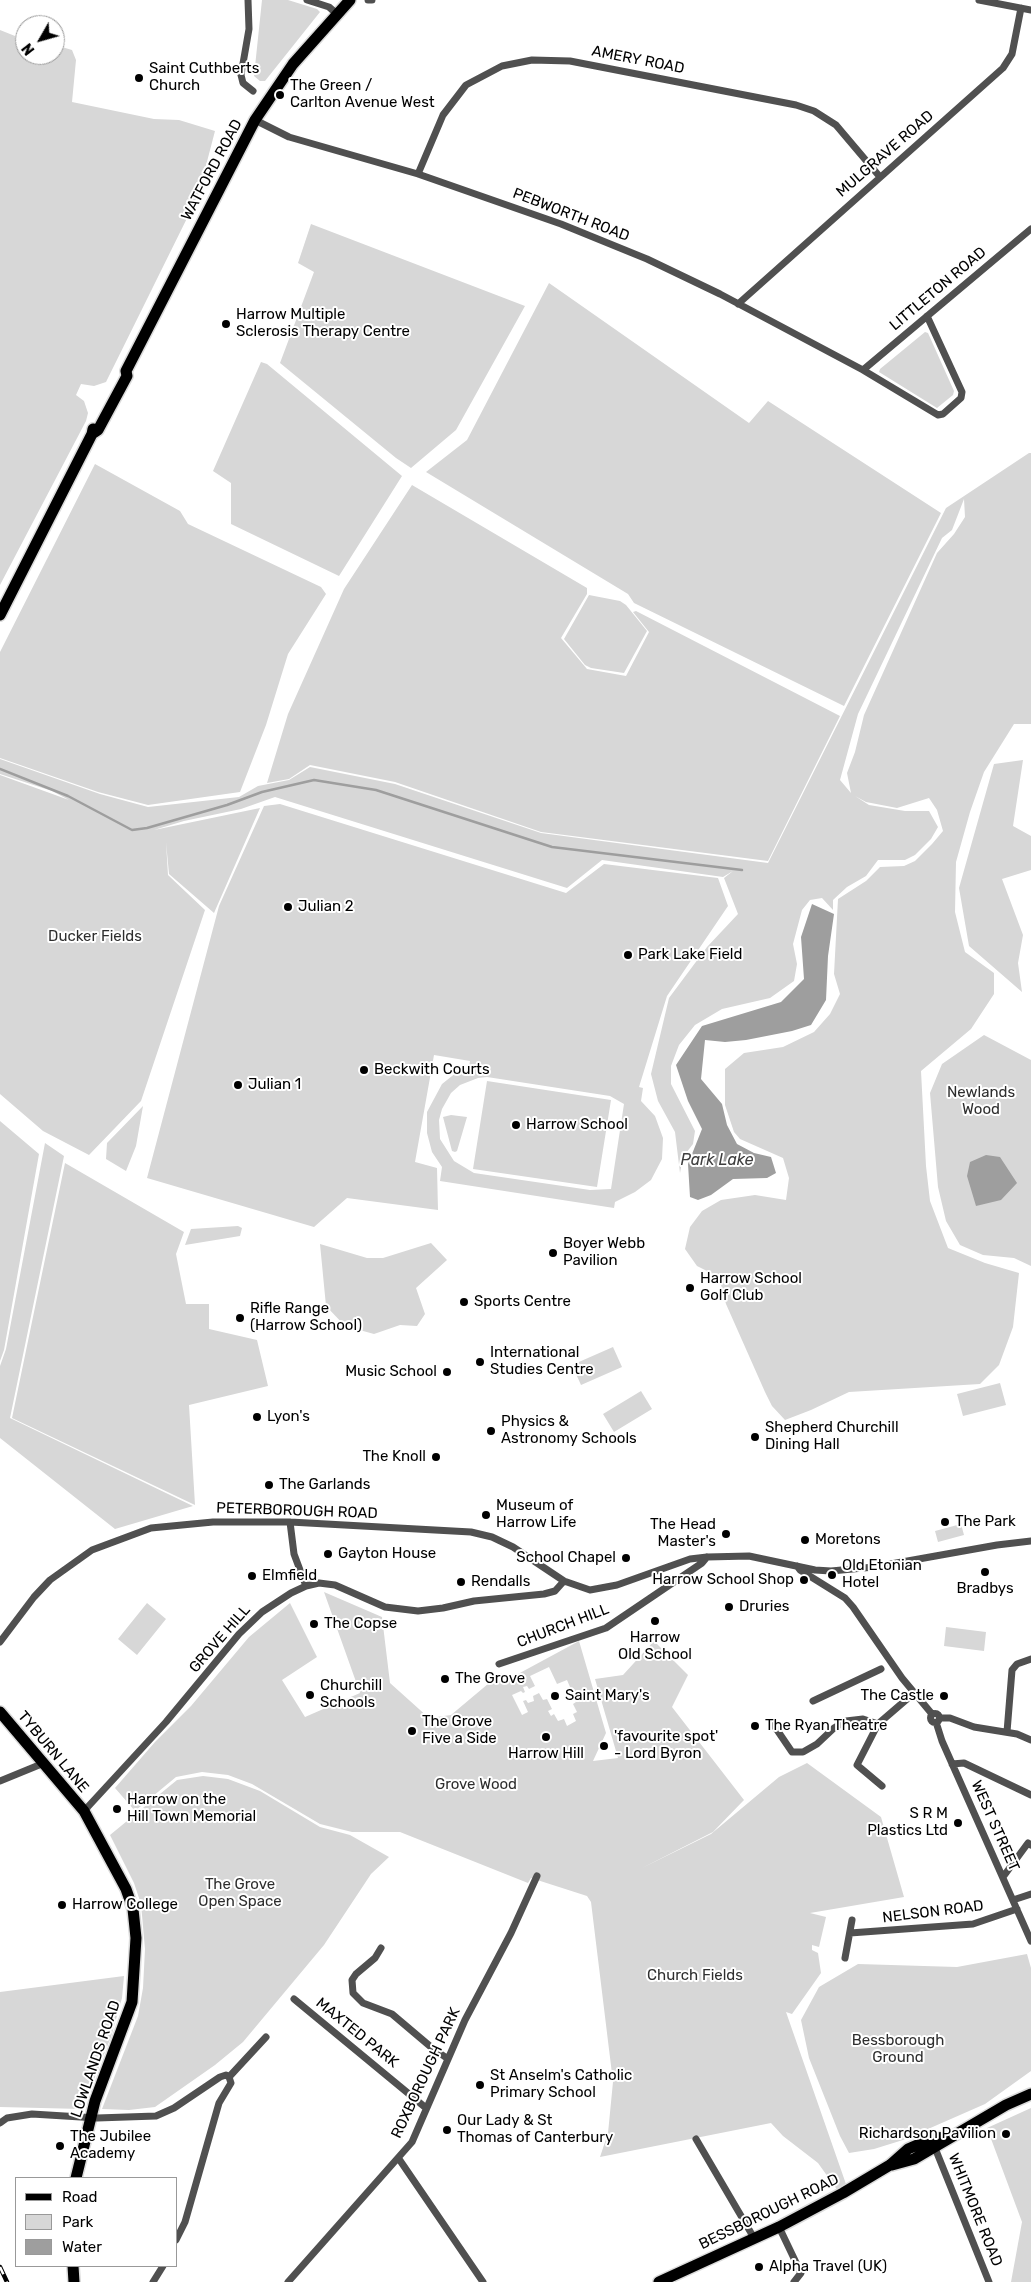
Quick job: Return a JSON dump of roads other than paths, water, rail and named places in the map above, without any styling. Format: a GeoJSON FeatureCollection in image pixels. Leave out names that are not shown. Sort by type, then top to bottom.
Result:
{"type":"FeatureCollection","features":[{"type":"Feature","properties":{"kind":"main road","name":"WATFORD ROAD"},"geometry":{"type":"LineString","coordinates":[[0,615],[92,434],[93,426],[115,383],[121,372],[126,371],[255,120],[294,64],[350,0]]}},
{"type":"Feature","properties":{"kind":"main road","name":"TYBURN LANE"},"geometry":{"type":"LineString","coordinates":[[0,1712],[84,1811]]}},
{"type":"Feature","properties":{"kind":"main road","name":"LOWLANDS ROAD"},"geometry":{"type":"LineString","coordinates":[[76,2177],[95,2101],[132,2002],[136,1938],[133,1909],[126,1889],[84,1811]]}},
{"type":"Feature","properties":{"kind":"main road","name":"BESSBOROUGH ROAD"},"geometry":{"type":"LineString","coordinates":[[890,2165],[914,2159],[1006,2105],[1031,2094]]}},
{"type":"Feature","properties":{"kind":"main road","name":"BESSBOROUGH ROAD"},"geometry":{"type":"LineString","coordinates":[[659,2282],[778,2227],[843,2193],[890,2165],[908,2148],[931,2138],[952,2136]]}},
{"type":"Feature","properties":{"kind":"main road"},"geometry":{"type":"LineString","coordinates":[[73,2267],[74,2282]]}},
{"type":"Feature","properties":{"kind":"street"},"geometry":{"type":"LineString","coordinates":[[248,0],[249,29],[241,75],[243,83],[253,91]]}},
{"type":"Feature","properties":{"kind":"street"},"geometry":{"type":"LineString","coordinates":[[308,0],[329,7],[338,14]]}},
{"type":"Feature","properties":{"kind":"street"},"geometry":{"type":"LineString","coordinates":[[979,0],[1031,10]]}},
{"type":"Feature","properties":{"kind":"street","name":"MULGRAVE ROAD"},"geometry":{"type":"LineString","coordinates":[[738,304],[1003,68],[1012,54],[1021,8]]}},
{"type":"Feature","properties":{"kind":"street","name":"AMERY ROAD"},"geometry":{"type":"LineString","coordinates":[[418,174],[443,115],[457,94],[466,85],[502,66],[532,60],[570,60],[796,105],[814,111],[836,124],[880,177]]}},
{"type":"Feature","properties":{"kind":"street","name":"PEBWORTH ROAD"},"geometry":{"type":"LineString","coordinates":[[255,120],[289,138],[418,174],[561,224],[646,259],[738,304],[863,370],[938,414],[943,414],[961,398],[962,392],[927,316]]}},
{"type":"Feature","properties":{"kind":"street","name":"LITTLETON ROAD"},"geometry":{"type":"LineString","coordinates":[[863,370],[1031,229]]}},
{"type":"Feature","properties":{"kind":"street","name":"PETERBOROUGH ROAD"},"geometry":{"type":"LineString","coordinates":[[0,1642],[34,1597],[50,1580],[92,1550],[151,1528],[213,1522],[290,1522],[471,1532],[492,1537],[513,1547],[564,1581],[585,1590],[601,1589],[690,1560],[707,1557],[749,1556],[815,1570],[866,1568],[996,1545],[1031,1541]]}},
{"type":"Feature","properties":{"kind":"street"},"geometry":{"type":"LineString","coordinates":[[290,1522],[294,1554],[306,1586]]}},
{"type":"Feature","properties":{"kind":"street","name":"CHURCH HILL"},"geometry":{"type":"LineString","coordinates":[[500,1664],[606,1628],[702,1563],[707,1557]]}},
{"type":"Feature","properties":{"kind":"street"},"geometry":{"type":"LineString","coordinates":[[796,1566],[845,1598],[880,1644],[887,1666],[932,1714],[938,1713],[938,1720],[950,1718],[974,1727],[1007,1732],[1031,1740]]}},
{"type":"Feature","properties":{"kind":"street","name":"GROVE HILL"},"geometry":{"type":"LineString","coordinates":[[84,1811],[166,1722],[240,1634],[262,1612],[306,1586],[319,1583],[335,1585],[385,1607],[418,1611],[474,1601],[544,1594],[555,1591],[564,1581]]}},
{"type":"Feature","properties":{"kind":"street"},"geometry":{"type":"LineString","coordinates":[[1007,1732],[1012,1670],[1017,1664],[1031,1659]]}},
{"type":"Feature","properties":{"kind":"street"},"geometry":{"type":"LineString","coordinates":[[813,1701],[887,1666]]}},
{"type":"Feature","properties":{"kind":"street"},"geometry":{"type":"LineString","coordinates":[[882,1786],[857,1765],[878,1724],[914,1693]]}},
{"type":"Feature","properties":{"kind":"street"},"geometry":{"type":"LineString","coordinates":[[773,1724],[786,1746],[795,1753],[812,1747],[834,1728],[846,1721],[863,1719],[878,1724]]}},
{"type":"Feature","properties":{"kind":"street","name":"WEST STREET"},"geometry":{"type":"LineString","coordinates":[[938,1720],[942,1741],[1031,1941]]}},
{"type":"Feature","properties":{"kind":"street"},"geometry":{"type":"LineString","coordinates":[[0,1781],[44,1763]]}},
{"type":"Feature","properties":{"kind":"street"},"geometry":{"type":"LineString","coordinates":[[952,1764],[964,1763],[1031,1795]]}},
{"type":"Feature","properties":{"kind":"street"},"geometry":{"type":"LineString","coordinates":[[1003,1877],[1028,1843],[1031,1845]]}},
{"type":"Feature","properties":{"kind":"street","name":"ROXBOROUGH PARK"},"geometry":{"type":"LineString","coordinates":[[288,2282],[412,2142],[448,2058],[537,1876]]}},
{"type":"Feature","properties":{"kind":"street"},"geometry":{"type":"LineString","coordinates":[[1013,1900],[1031,1894]]}},
{"type":"Feature","properties":{"kind":"street","name":"NELSON ROAD"},"geometry":{"type":"LineString","coordinates":[[850,1933],[973,1924],[1017,1909]]}},
{"type":"Feature","properties":{"kind":"street"},"geometry":{"type":"LineString","coordinates":[[845,1958],[852,1920]]}},
{"type":"Feature","properties":{"kind":"street"},"geometry":{"type":"LineString","coordinates":[[381,1948],[375,1958],[356,1974],[352,1980],[353,1993],[357,1999],[370,2007],[392,2014],[430,2047],[448,2058]]}},
{"type":"Feature","properties":{"kind":"street","name":"MAXTED PARK"},"geometry":{"type":"LineString","coordinates":[[294,1999],[426,2108]]}},
{"type":"Feature","properties":{"kind":"street"},"geometry":{"type":"LineString","coordinates":[[229,2077],[266,2037]]}},
{"type":"Feature","properties":{"kind":"street"},"geometry":{"type":"LineString","coordinates":[[0,2123],[7,2118],[32,2114],[91,2118],[156,2116],[174,2108],[220,2077],[226,2075],[229,2077]]}},
{"type":"Feature","properties":{"kind":"street"},"geometry":{"type":"LineString","coordinates":[[178,2236],[185,2222],[194,2183],[218,2103],[230,2083],[229,2077]]}},
{"type":"Feature","properties":{"kind":"street"},"geometry":{"type":"LineString","coordinates":[[696,2139],[754,2238]]}},
{"type":"Feature","properties":{"kind":"street","name":"WHITMORE ROAD"},"geometry":{"type":"LineString","coordinates":[[935,2148],[989,2282]]}},
{"type":"Feature","properties":{"kind":"street"},"geometry":{"type":"LineString","coordinates":[[399,2158],[483,2282]]}},
{"type":"Feature","properties":{"kind":"street"},"geometry":{"type":"LineString","coordinates":[[778,2227],[801,2273],[794,2282]]}},
{"type":"Feature","properties":{"kind":"street"},"geometry":{"type":"LineString","coordinates":[[153,2282],[162,2267]]}},
{"type":"Feature","properties":{"kind":"water","name":"Park Lake"},"geometry":{"type":"Polygon","coordinates":[[[812,904],[834,914],[828,956],[826,1000],[811,1025],[792,1031],[746,1040],[725,1042],[705,1040],[701,1079],[722,1104],[727,1125],[737,1144],[754,1153],[771,1157],[776,1173],[767,1178],[733,1179],[711,1195],[698,1200],[690,1197],[688,1164],[702,1129],[688,1101],[676,1065],[702,1026],[781,1002],[804,979],[801,937],[812,904]]]}},
{"type":"Feature","properties":{"kind":"water"},"geometry":{"type":"Polygon","coordinates":[[[986,1155],[1000,1157],[1017,1183],[1001,1200],[976,1206],[967,1176],[970,1162],[986,1155]]]}},
{"type":"Feature","properties":{"kind":"waterway"},"geometry":{"type":"LineString","coordinates":[[0,769],[68,796],[132,830],[147,828],[227,805],[262,792],[314,780],[376,790],[552,847],[742,870]]}},
{"type":"Feature","properties":{"kind":"railway"},"geometry":{"type":"LineString","coordinates":[[0,2267],[7,2282]]}},
{"type":"Feature","properties":{"kind":"place","name":"Saint Cuthberts Church"},"geometry":{"type":"Point","coordinates":[139,78]}},
{"type":"Feature","properties":{"kind":"place","name":"The Green / Carlton Avenue West"},"geometry":{"type":"Point","coordinates":[280,95]}},
{"type":"Feature","properties":{"kind":"place","name":"Harrow Multiple Sclerosis Therapy Centre"},"geometry":{"type":"Point","coordinates":[226,324]}},
{"type":"Feature","properties":{"kind":"place","name":"Julian 2"},"geometry":{"type":"Point","coordinates":[288,907]}},
{"type":"Feature","properties":{"kind":"place","name":"Park Lake Field"},"geometry":{"type":"Point","coordinates":[628,955]}},
{"type":"Feature","properties":{"kind":"place","name":"Beckwith Courts"},"geometry":{"type":"Point","coordinates":[364,1070]}},
{"type":"Feature","properties":{"kind":"place","name":"Julian 1"},"geometry":{"type":"Point","coordinates":[238,1085]}},
{"type":"Feature","properties":{"kind":"place","name":"Harrow School"},"geometry":{"type":"Point","coordinates":[516,1125]}},
{"type":"Feature","properties":{"kind":"place","name":"Boyer Webb Pavilion"},"geometry":{"type":"Point","coordinates":[553,1253]}},
{"type":"Feature","properties":{"kind":"place","name":"Harrow School Golf Club"},"geometry":{"type":"Point","coordinates":[690,1288]}},
{"type":"Feature","properties":{"kind":"place","name":"Sports Centre"},"geometry":{"type":"Point","coordinates":[464,1302]}},
{"type":"Feature","properties":{"kind":"place","name":"Rifle Range (Harrow School)"},"geometry":{"type":"Point","coordinates":[240,1318]}},
{"type":"Feature","properties":{"kind":"place","name":"International Studies Centre"},"geometry":{"type":"Point","coordinates":[480,1362]}},
{"type":"Feature","properties":{"kind":"place","name":"Music School"},"geometry":{"type":"Point","coordinates":[447,1372]}},
{"type":"Feature","properties":{"kind":"place","name":"Lyon's"},"geometry":{"type":"Point","coordinates":[257,1417]}},
{"type":"Feature","properties":{"kind":"place","name":"Physics & Astronomy Schools"},"geometry":{"type":"Point","coordinates":[491,1431]}},
{"type":"Feature","properties":{"kind":"place","name":"Shepherd Churchill Dining Hall"},"geometry":{"type":"Point","coordinates":[755,1437]}},
{"type":"Feature","properties":{"kind":"place","name":"The Knoll"},"geometry":{"type":"Point","coordinates":[436,1457]}},
{"type":"Feature","properties":{"kind":"place","name":"The Garlands"},"geometry":{"type":"Point","coordinates":[269,1485]}},
{"type":"Feature","properties":{"kind":"place","name":"Museum of Harrow Life"},"geometry":{"type":"Point","coordinates":[486,1515]}},
{"type":"Feature","properties":{"kind":"place","name":"The Park"},"geometry":{"type":"Point","coordinates":[945,1522]}},
{"type":"Feature","properties":{"kind":"place","name":"The Head Master's"},"geometry":{"type":"Point","coordinates":[726,1534]}},
{"type":"Feature","properties":{"kind":"place","name":"Moretons"},"geometry":{"type":"Point","coordinates":[805,1540]}},
{"type":"Feature","properties":{"kind":"place","name":"Gayton House"},"geometry":{"type":"Point","coordinates":[328,1554]}},
{"type":"Feature","properties":{"kind":"place","name":"School Chapel"},"geometry":{"type":"Point","coordinates":[626,1558]}},
{"type":"Feature","properties":{"kind":"place","name":"Bradbys"},"geometry":{"type":"Point","coordinates":[985,1572]}},
{"type":"Feature","properties":{"kind":"place","name":"Old Etonian Hotel"},"geometry":{"type":"Point","coordinates":[832,1575]}},
{"type":"Feature","properties":{"kind":"place","name":"Elmfield"},"geometry":{"type":"Point","coordinates":[252,1576]}},
{"type":"Feature","properties":{"kind":"place","name":"Harrow School Shop"},"geometry":{"type":"Point","coordinates":[804,1580]}},
{"type":"Feature","properties":{"kind":"place","name":"Rendalls"},"geometry":{"type":"Point","coordinates":[461,1582]}},
{"type":"Feature","properties":{"kind":"place","name":"Druries"},"geometry":{"type":"Point","coordinates":[729,1607]}},
{"type":"Feature","properties":{"kind":"place","name":"Harrow Old School"},"geometry":{"type":"Point","coordinates":[655,1621]}},
{"type":"Feature","properties":{"kind":"place","name":"The Copse"},"geometry":{"type":"Point","coordinates":[314,1624]}},
{"type":"Feature","properties":{"kind":"place","name":"The Grove"},"geometry":{"type":"Point","coordinates":[445,1679]}},
{"type":"Feature","properties":{"kind":"place","name":"Churchill Schools"},"geometry":{"type":"Point","coordinates":[310,1695]}},
{"type":"Feature","properties":{"kind":"place","name":"Saint Mary's"},"geometry":{"type":"Point","coordinates":[555,1696]}},
{"type":"Feature","properties":{"kind":"place","name":"The Castle"},"geometry":{"type":"Point","coordinates":[944,1696]}},
{"type":"Feature","properties":{"kind":"place","name":"The Ryan Theatre"},"geometry":{"type":"Point","coordinates":[755,1726]}},
{"type":"Feature","properties":{"kind":"place","name":"The Grove Five a Side"},"geometry":{"type":"Point","coordinates":[412,1731]}},
{"type":"Feature","properties":{"kind":"place","name":"Harrow Hill"},"geometry":{"type":"Point","coordinates":[546,1737]}},
{"type":"Feature","properties":{"kind":"place","name":"'favourite spot' - Lord Byron"},"geometry":{"type":"Point","coordinates":[604,1746]}},
{"type":"Feature","properties":{"kind":"place","name":"Harrow on the Hill Town Memorial"},"geometry":{"type":"Point","coordinates":[117,1809]}},
{"type":"Feature","properties":{"kind":"place","name":"S R M Plastics Ltd"},"geometry":{"type":"Point","coordinates":[958,1823]}},
{"type":"Feature","properties":{"kind":"place","name":"Harrow College"},"geometry":{"type":"Point","coordinates":[62,1905]}},
{"type":"Feature","properties":{"kind":"place","name":"St Anselm's Catholic Primary School"},"geometry":{"type":"Point","coordinates":[480,2085]}},
{"type":"Feature","properties":{"kind":"place","name":"Our Lady & St Thomas of Canterbury"},"geometry":{"type":"Point","coordinates":[447,2130]}},
{"type":"Feature","properties":{"kind":"place","name":"Richardson Pavilion"},"geometry":{"type":"Point","coordinates":[1006,2134]}},
{"type":"Feature","properties":{"kind":"place","name":"The Jubilee Academy"},"geometry":{"type":"Point","coordinates":[60,2146]}},
{"type":"Feature","properties":{"kind":"place","name":"Alpha Travel (UK)"},"geometry":{"type":"Point","coordinates":[759,2267]}},
{"type":"Feature","properties":{"kind":"park label","name":"Ducker Fields"},"geometry":{"type":"Point","coordinates":[95,937]}},
{"type":"Feature","properties":{"kind":"park label","name":"Newlands Wood"},"geometry":{"type":"Point","coordinates":[981,1102]}},
{"type":"Feature","properties":{"kind":"park label","name":"Grove Wood"},"geometry":{"type":"Point","coordinates":[476,1785]}},
{"type":"Feature","properties":{"kind":"park label","name":"The Grove Open Space"},"geometry":{"type":"Point","coordinates":[240,1894]}},
{"type":"Feature","properties":{"kind":"park label","name":"Church Fields"},"geometry":{"type":"Point","coordinates":[695,1976]}},
{"type":"Feature","properties":{"kind":"park label","name":"Bessborough Ground"},"geometry":{"type":"Point","coordinates":[898,2050]}}]}
